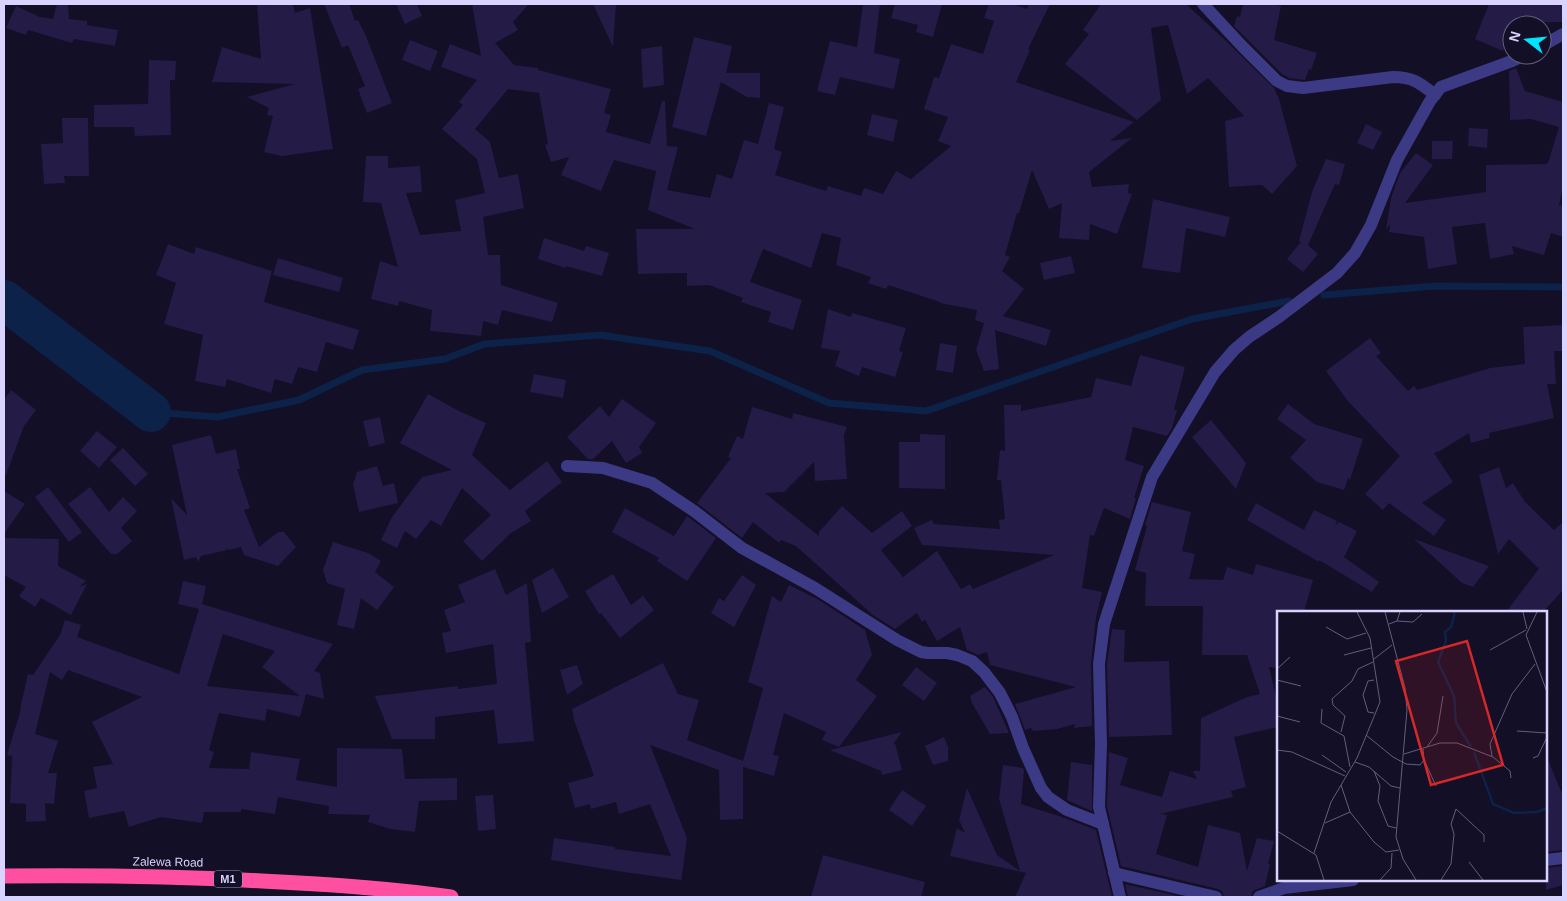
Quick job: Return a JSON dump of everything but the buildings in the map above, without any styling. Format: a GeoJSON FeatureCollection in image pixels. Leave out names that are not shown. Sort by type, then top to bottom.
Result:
{"type":"FeatureCollection","features":[{"type":"Feature","properties":{"kind":"highway","name":"Zalewa Road"},"geometry":{"type":"LineString","coordinates":[[4,876],[232,879],[343,885],[451,897]]}},
{"type":"Feature","properties":{"kind":"street"},"geometry":{"type":"LineString","coordinates":[[1203,4],[1277,81],[1287,86],[1303,88],[1405,77],[1414,80],[1434,96]]}},
{"type":"Feature","properties":{"kind":"street"},"geometry":{"type":"LineString","coordinates":[[1552,40],[1563,34]]}},
{"type":"Feature","properties":{"kind":"street"},"geometry":{"type":"LineString","coordinates":[[1120,897],[1098,807],[1101,744],[1099,664],[1104,624],[1152,477],[1215,372],[1234,350],[1249,336],[1279,318],[1336,273],[1355,253],[1371,225],[1397,160],[1430,101],[1441,87],[1502,65]]}},
{"type":"Feature","properties":{"kind":"street"},"geometry":{"type":"LineString","coordinates":[[566,466],[603,468],[652,483],[694,511],[742,548],[815,588],[898,640],[921,652],[947,653],[972,661],[984,672],[1000,694],[1012,717],[1023,748],[1041,788],[1048,798],[1067,810],[1103,824]]}},
{"type":"Feature","properties":{"kind":"street"},"geometry":{"type":"LineString","coordinates":[[1547,860],[1563,858]]}},
{"type":"Feature","properties":{"kind":"street"},"geometry":{"type":"LineString","coordinates":[[1114,872],[1216,897]]}},
{"type":"Feature","properties":{"kind":"street"},"geometry":{"type":"LineString","coordinates":[[1260,897],[1284,888],[1344,881]]}},
{"type":"Feature","properties":{"kind":"waterway"},"geometry":{"type":"LineString","coordinates":[[1324,295],[1435,286],[1563,287]]}},
{"type":"Feature","properties":{"kind":"waterway"},"geometry":{"type":"LineString","coordinates":[[4,300],[151,412]]}},
{"type":"Feature","properties":{"kind":"waterway"},"geometry":{"type":"LineString","coordinates":[[151,412],[217,417],[299,400],[362,370],[445,359],[484,344],[600,335],[710,351],[829,403],[926,411],[1192,319],[1289,301]]}}]}
